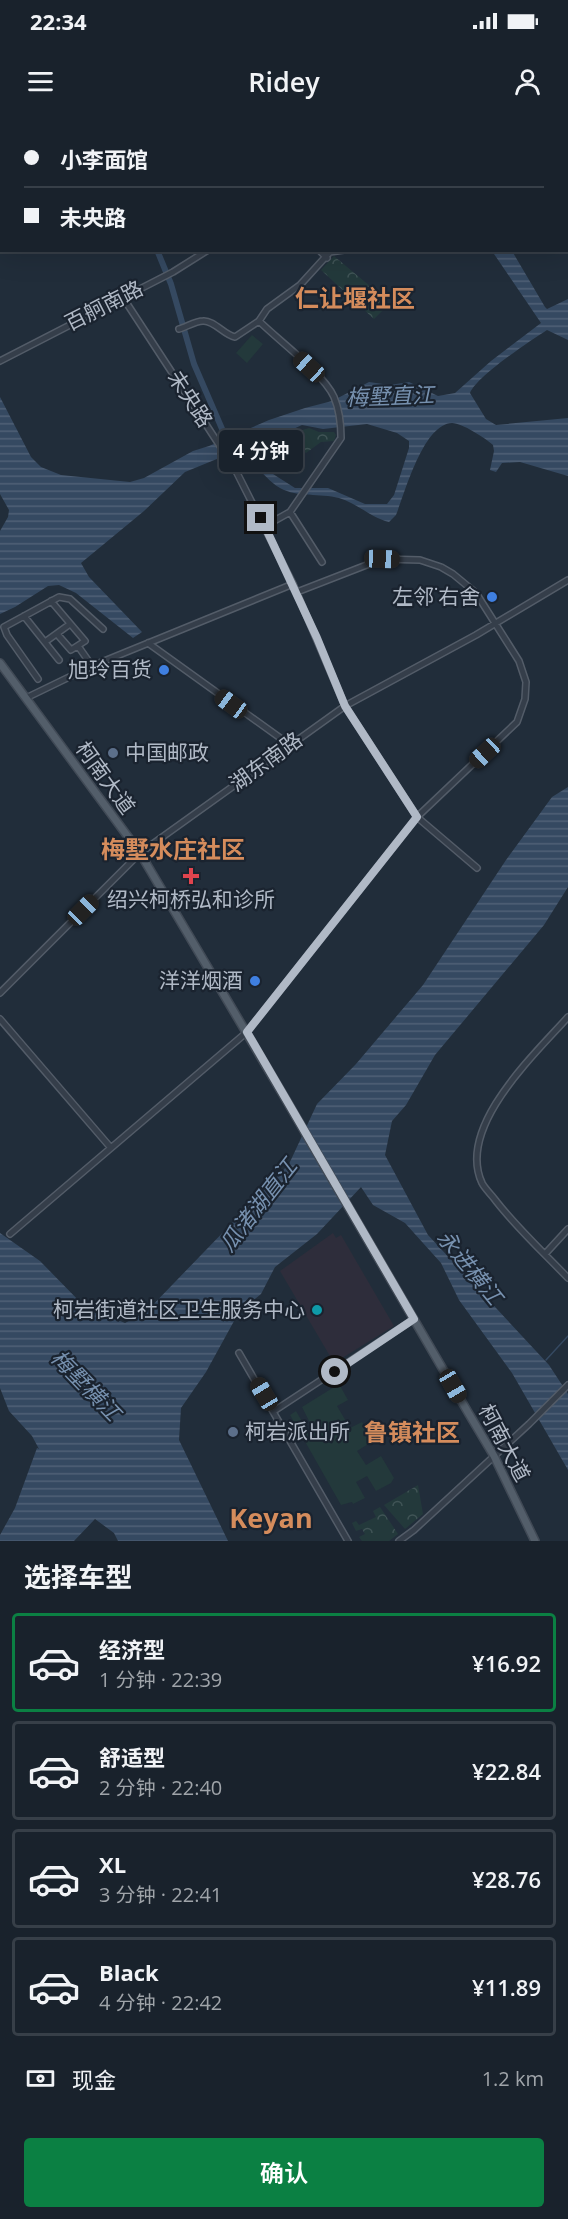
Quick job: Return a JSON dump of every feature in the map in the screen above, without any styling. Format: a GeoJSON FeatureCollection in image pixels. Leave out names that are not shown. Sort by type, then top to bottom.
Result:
{"type":"FeatureCollection","features":[{"type":"Feature","properties":{"kind":"main road","name":"柯南大道"},"geometry":{"type":"LineString","coordinates":[[0,663],[140,853],[494,1456],[535,1541]]}},
{"type":"Feature","properties":{"kind":"street","name":"百舸南路"},"geometry":{"type":"LineString","coordinates":[[0,361],[122,296],[173,272],[205,252]]}},
{"type":"Feature","properties":{"kind":"street"},"geometry":{"type":"LineString","coordinates":[[179,329],[204,321],[211,323],[226,335],[234,337],[259,321],[267,309],[300,285],[328,254]]}},
{"type":"Feature","properties":{"kind":"street","name":"未央路"},"geometry":{"type":"LineString","coordinates":[[122,296],[235,469],[297,592],[345,706],[417,817],[477,868]]}},
{"type":"Feature","properties":{"kind":"street"},"geometry":{"type":"LineString","coordinates":[[259,321],[325,382],[335,399],[341,432],[341,438],[290,512],[265,526]]}},
{"type":"Feature","properties":{"kind":"street"},"geometry":{"type":"LineString","coordinates":[[290,512],[322,562]]}},
{"type":"Feature","properties":{"kind":"street"},"geometry":{"type":"LineString","coordinates":[[10,1234],[247,1032],[417,817],[517,722],[525,699],[526,682],[519,662],[476,593],[462,580],[441,567],[420,560],[382,559],[297,592]]}},
{"type":"Feature","properties":{"kind":"street","name":"湖东南路"},"geometry":{"type":"LineString","coordinates":[[0,993],[140,853],[345,706],[496,623],[568,580]]}},
{"type":"Feature","properties":{"kind":"street"},"geometry":{"type":"LineString","coordinates":[[26,698],[92,666],[293,584]]}},
{"type":"Feature","properties":{"kind":"street"},"geometry":{"type":"LineString","coordinates":[[38,679],[6,635],[4,627],[59,597],[70,599],[103,629]]}},
{"type":"Feature","properties":{"kind":"street"},"geometry":{"type":"LineString","coordinates":[[51,601],[85,641],[71,650],[57,634]]}},
{"type":"Feature","properties":{"kind":"street"},"geometry":{"type":"LineString","coordinates":[[24,616],[59,660]]}},
{"type":"Feature","properties":{"kind":"street"},"geometry":{"type":"LineString","coordinates":[[45,642],[70,624]]}},
{"type":"Feature","properties":{"kind":"street"},"geometry":{"type":"LineString","coordinates":[[148,643],[290,745]]}},
{"type":"Feature","properties":{"kind":"street"},"geometry":{"type":"LineString","coordinates":[[78,646],[92,666]]}},
{"type":"Feature","properties":{"kind":"street"},"geometry":{"type":"LineString","coordinates":[[568,1017],[500,1095],[488,1116],[480,1140],[477,1163],[482,1183],[502,1209],[568,1278]]}},
{"type":"Feature","properties":{"kind":"street"},"geometry":{"type":"LineString","coordinates":[[0,1019],[111,1148]]}},
{"type":"Feature","properties":{"kind":"street"},"geometry":{"type":"LineString","coordinates":[[545,1254],[568,1229]]}},
{"type":"Feature","properties":{"kind":"street"},"geometry":{"type":"LineString","coordinates":[[274,1411],[414,1319]]}},
{"type":"Feature","properties":{"kind":"street"},"geometry":{"type":"LineString","coordinates":[[239,1353],[348,1541]]}},
{"type":"Feature","properties":{"kind":"street"},"geometry":{"type":"LineString","coordinates":[[399,1541],[414,1530],[567,1387]]}},
{"type":"Feature","properties":{"kind":"shaded area"},"geometry":{"type":"Polygon","coordinates":[[[333,1233],[336,1238],[341,1235],[394,1326],[334,1363],[280,1271],[333,1233]]]}},
{"type":"Feature","properties":{"kind":"green space"},"geometry":{"type":"Polygon","coordinates":[[[334,256],[383,297],[387,306],[374,319],[321,270],[334,256]]]}},
{"type":"Feature","properties":{"kind":"green space"},"geometry":{"type":"Polygon","coordinates":[[[252,335],[263,344],[247,363],[236,353],[252,335]]]}},
{"type":"Feature","properties":{"kind":"green space"},"geometry":{"type":"Polygon","coordinates":[[[309,428],[319,432],[334,432],[336,435],[334,441],[321,442],[306,453],[287,435],[309,428]]]}},
{"type":"Feature","properties":{"kind":"green space"},"geometry":{"type":"Polygon","coordinates":[[[339,1384],[348,1400],[337,1406],[350,1428],[362,1422],[373,1441],[357,1451],[366,1465],[381,1456],[394,1478],[391,1483],[376,1491],[367,1476],[356,1482],[365,1498],[353,1504],[352,1502],[341,1505],[290,1415],[296,1411],[307,1430],[312,1427],[302,1407],[339,1384]]]}},
{"type":"Feature","properties":{"kind":"green space"},"geometry":{"type":"Polygon","coordinates":[[[418,1485],[423,1514],[405,1529],[384,1505],[418,1485]]]}},
{"type":"Feature","properties":{"kind":"green space"},"geometry":{"type":"Polygon","coordinates":[[[380,1507],[398,1534],[389,1541],[362,1541],[359,1537],[365,1534],[362,1529],[356,1531],[352,1523],[356,1521],[359,1525],[376,1517],[373,1511],[380,1507]]]}},
{"type":"Feature","properties":{"kind":"water","name":"梅墅直江"},"geometry":{"type":"Polygon","coordinates":[[[493,252],[513,252],[547,309],[568,299],[568,340],[547,330],[493,368],[470,393],[486,419],[496,425],[568,418],[568,476],[520,462],[502,463],[496,472],[490,470],[493,445],[467,428],[452,423],[442,426],[424,447],[416,461],[396,515],[389,522],[339,498],[294,493],[280,488],[247,458],[234,452],[185,472],[144,511],[81,563],[89,577],[142,632],[133,638],[76,593],[59,585],[48,586],[0,614],[0,531],[8,517],[9,510],[0,494],[0,397],[31,457],[41,467],[61,475],[130,482],[144,478],[193,451],[269,420],[332,401],[369,382],[390,385],[409,382],[438,396],[455,393],[491,361],[541,323],[493,252]],[[367,424],[323,429],[302,425],[256,446],[255,449],[273,474],[295,488],[328,488],[365,504],[387,504],[394,495],[409,448],[409,441],[397,433],[367,424]]]}},
{"type":"Feature","properties":{"kind":"water"},"geometry":{"type":"Polygon","coordinates":[[[568,787],[568,887],[544,925],[435,1055],[406,1105],[392,1121],[385,1155],[428,1235],[549,1365],[568,1394],[568,1470],[512,1373],[459,1300],[441,1263],[405,1223],[373,1205],[361,1187],[317,1234],[275,1267],[261,1294],[239,1312],[206,1372],[181,1408],[179,1440],[228,1541],[118,1541],[114,1533],[95,1519],[74,1541],[0,1541],[0,1535],[15,1508],[37,1448],[39,1449],[32,1436],[9,1411],[0,1388],[0,1233],[40,1261],[84,1306],[125,1323],[146,1312],[289,1164],[317,1104],[356,1064],[423,985],[506,860],[552,797],[568,787]]]}},
{"type":"Feature","properties":{"kind":"waterway"},"geometry":{"type":"LineString","coordinates":[[158,252],[171,284],[194,364],[229,445]]}},
{"type":"Feature","properties":{"kind":"waterway"},"geometry":{"type":"LineString","coordinates":[[546,1360],[568,1336]]}},
{"type":"Feature","properties":{"kind":"place","name":"左邻˙右舍"},"geometry":{"type":"Point","coordinates":[492,597]}},
{"type":"Feature","properties":{"kind":"place","name":"旭玲百货"},"geometry":{"type":"Point","coordinates":[164,670]}},
{"type":"Feature","properties":{"kind":"place","name":"中国邮政"},"geometry":{"type":"Point","coordinates":[113,753]}},
{"type":"Feature","properties":{"kind":"place","name":"绍兴柯桥弘和诊所"},"geometry":{"type":"Point","coordinates":[191,876]}},
{"type":"Feature","properties":{"kind":"place","name":"洋洋烟酒"},"geometry":{"type":"Point","coordinates":[255,981]}},
{"type":"Feature","properties":{"kind":"place","name":"柯岩街道社区卫生服务中心"},"geometry":{"type":"Point","coordinates":[317,1310]}},
{"type":"Feature","properties":{"kind":"place","name":"柯岩派出所"},"geometry":{"type":"Point","coordinates":[233,1432]}},
{"type":"Feature","properties":{"kind":"district","name":"仁让堰社区"},"geometry":{"type":"Point","coordinates":[355,299]}},
{"type":"Feature","properties":{"kind":"district","name":"梅墅水庄社区"},"geometry":{"type":"Point","coordinates":[173,850]}},
{"type":"Feature","properties":{"kind":"district","name":"鲁镇社区"},"geometry":{"type":"Point","coordinates":[412,1433]}},
{"type":"Feature","properties":{"kind":"district","name":"Keyan"},"geometry":{"type":"Point","coordinates":[271,1519]}},
{"type":"Feature","properties":{"kind":"route"},"geometry":{"type":"LineString","coordinates":[[261,518],[293,584],[345,706],[417,817],[247,1032],[414,1319],[335,1372]]}},
{"type":"Feature","properties":{"kind":"water label","name":"瓜渚湖直江"},"geometry":{"type":"Point","coordinates":[258,1205]}},
{"type":"Feature","properties":{"kind":"water label","name":"永进横江"},"geometry":{"type":"Point","coordinates":[470,1267]}},
{"type":"Feature","properties":{"kind":"water label","name":"梅墅横江"},"geometry":{"type":"Point","coordinates":[86,1385]}}]}
